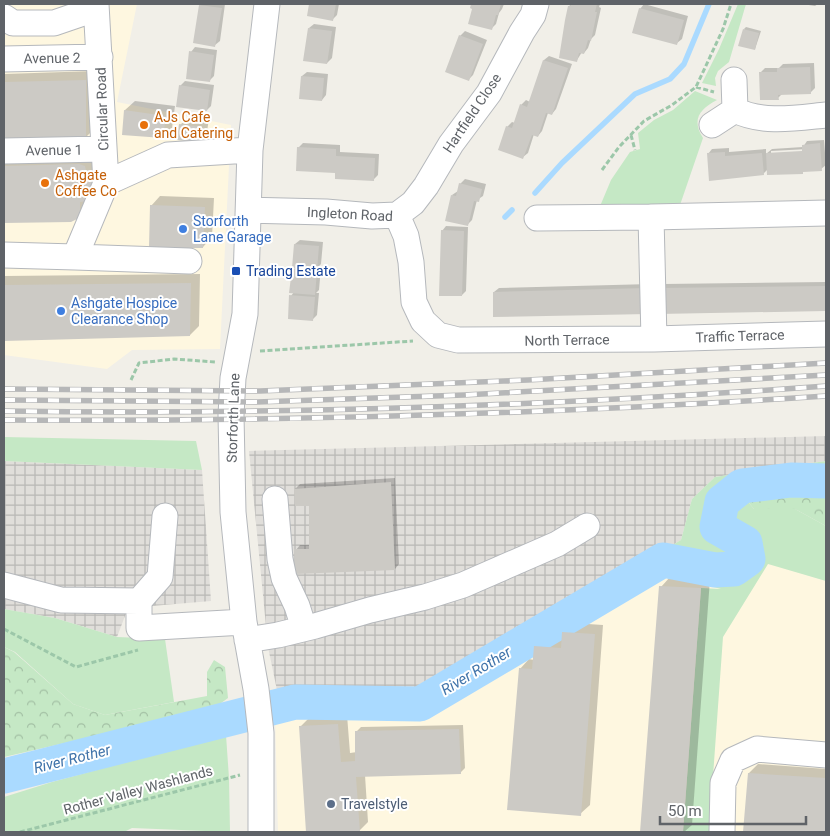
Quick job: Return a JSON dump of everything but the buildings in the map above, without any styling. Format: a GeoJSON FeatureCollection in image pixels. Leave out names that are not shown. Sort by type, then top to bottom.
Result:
{"type":"FeatureCollection","features":[{"type":"Feature","properties":{"kind":"street","name":"Storforth Lane"},"geometry":{"type":"LineString","coordinates":[[261,832],[261,734],[256,688],[246,631],[233,512],[230,414],[233,378],[246,314],[250,150],[267,4]]}},
{"type":"Feature","properties":{"kind":"street","name":"Hartfield Close"},"geometry":{"type":"LineString","coordinates":[[397,214],[413,203],[426,186],[451,144],[489,93],[533,15],[536,4]]}},
{"type":"Feature","properties":{"kind":"street"},"geometry":{"type":"LineString","coordinates":[[4,17],[13,23],[54,23],[96,7]]}},
{"type":"Feature","properties":{"kind":"street","name":"Circular Road"},"geometry":{"type":"LineString","coordinates":[[75,257],[106,183],[96,7]]}},
{"type":"Feature","properties":{"kind":"street","name":"Avenue 2"},"geometry":{"type":"LineString","coordinates":[[4,59],[100,57]]}},
{"type":"Feature","properties":{"kind":"street"},"geometry":{"type":"LineString","coordinates":[[734,80],[735,110]]}},
{"type":"Feature","properties":{"kind":"street"},"geometry":{"type":"LineString","coordinates":[[735,110],[748,116],[764,119],[826,115]]}},
{"type":"Feature","properties":{"kind":"street"},"geometry":{"type":"LineString","coordinates":[[712,125],[735,110]]}},
{"type":"Feature","properties":{"kind":"street","name":"Avenue 1"},"geometry":{"type":"LineString","coordinates":[[4,151],[104,149]]}},
{"type":"Feature","properties":{"kind":"street"},"geometry":{"type":"LineString","coordinates":[[106,183],[168,156],[250,150]]}},
{"type":"Feature","properties":{"kind":"street","name":"Ingleton Road"},"geometry":{"type":"LineString","coordinates":[[250,210],[326,212],[372,216],[397,214],[406,236],[411,262],[414,302],[423,321],[438,335]]}},
{"type":"Feature","properties":{"kind":"street"},"geometry":{"type":"LineString","coordinates":[[537,218],[826,213]]}},
{"type":"Feature","properties":{"kind":"street"},"geometry":{"type":"LineString","coordinates":[[651,217],[654,339]]}},
{"type":"Feature","properties":{"kind":"street"},"geometry":{"type":"LineString","coordinates":[[4,255],[189,261]]}},
{"type":"Feature","properties":{"kind":"street","name":"Traffic Terrace"},"geometry":{"type":"LineString","coordinates":[[654,339],[826,334]]}},
{"type":"Feature","properties":{"kind":"street","name":"North Terrace"},"geometry":{"type":"LineString","coordinates":[[438,335],[458,340],[654,339]]}},
{"type":"Feature","properties":{"kind":"street"},"geometry":{"type":"LineString","coordinates":[[275,499],[280,559],[284,578],[297,606],[304,628]]}},
{"type":"Feature","properties":{"kind":"street"},"geometry":{"type":"LineString","coordinates":[[165,516],[160,577],[139,601],[139,628],[246,631],[278,635],[425,597],[463,584],[557,544],[587,526]]}},
{"type":"Feature","properties":{"kind":"street"},"geometry":{"type":"LineString","coordinates":[[4,585],[61,600],[139,601]]}},
{"type":"Feature","properties":{"kind":"street"},"geometry":{"type":"LineString","coordinates":[[722,832],[723,783],[733,760],[756,749],[826,755]]}},
{"type":"Feature","properties":{"kind":"path"},"geometry":{"type":"LineString","coordinates":[[602,170],[619,147],[644,121],[672,105],[696,87],[723,29],[731,4]]}},
{"type":"Feature","properties":{"kind":"path"},"geometry":{"type":"LineString","coordinates":[[631,135],[635,150]]}},
{"type":"Feature","properties":{"kind":"path"},"geometry":{"type":"LineString","coordinates":[[132,380],[139,363],[238,355],[260,351],[413,341],[438,335]]}},
{"type":"Feature","properties":{"kind":"path"},"geometry":{"type":"LineString","coordinates":[[4,630],[76,667],[145,648]]}},
{"type":"Feature","properties":{"kind":"path","name":"Rother Valley Washlands"},"geometry":{"type":"LineString","coordinates":[[20,832],[262,770]]}},
{"type":"Feature","properties":{"kind":"shaded area"},"geometry":{"type":"Polygon","coordinates":[[[4,4],[137,4],[117,102],[231,125],[220,349],[132,350],[107,369],[4,355],[4,4]]]}},
{"type":"Feature","properties":{"kind":"shaded area"},"geometry":{"type":"Polygon","coordinates":[[[826,436],[826,461],[715,477],[692,499],[681,540],[420,696],[278,695],[268,647],[249,451],[826,436]]]}},
{"type":"Feature","properties":{"kind":"shaded area"},"geometry":{"type":"Polygon","coordinates":[[[4,461],[202,470],[211,601],[128,608],[117,637],[55,618],[4,609],[4,461]]]}},
{"type":"Feature","properties":{"kind":"shaded area"},"geometry":{"type":"Polygon","coordinates":[[[768,563],[826,581],[826,832],[278,832],[275,716],[455,696],[617,594],[665,574],[725,589],[768,563]]]}},
{"type":"Feature","properties":{"kind":"green space"},"geometry":{"type":"Polygon","coordinates":[[[738,4],[746,4],[729,62],[718,71],[715,78],[716,86],[702,83],[719,49],[738,4]]]}},
{"type":"Feature","properties":{"kind":"green space"},"geometry":{"type":"Polygon","coordinates":[[[695,91],[717,100],[706,107],[699,115],[699,131],[703,138],[680,205],[598,211],[611,180],[630,152],[640,149],[638,133],[654,120],[673,110],[695,91]]]}},
{"type":"Feature","properties":{"kind":"green space"},"geometry":{"type":"Polygon","coordinates":[[[4,437],[196,441],[202,470],[4,461],[4,437]]]}},
{"type":"Feature","properties":{"kind":"green space"},"geometry":{"type":"Polygon","coordinates":[[[826,461],[826,526],[795,509],[754,509],[744,497],[754,471],[826,461]]]}},
{"type":"Feature","properties":{"kind":"green space"},"geometry":{"type":"Polygon","coordinates":[[[754,471],[744,497],[754,509],[795,509],[826,526],[826,581],[768,564],[723,637],[709,832],[683,832],[701,588],[721,589],[665,574],[669,547],[681,540],[692,499],[715,477],[754,471]]]}},
{"type":"Feature","properties":{"kind":"green space"},"geometry":{"type":"Polygon","coordinates":[[[4,609],[55,618],[117,637],[165,639],[174,702],[105,715],[73,704],[15,652],[4,647],[4,609]]]}},
{"type":"Feature","properties":{"kind":"green space"},"geometry":{"type":"Polygon","coordinates":[[[4,647],[14,652],[73,704],[105,715],[207,696],[207,672],[214,660],[225,667],[228,698],[213,709],[4,757],[4,647]]]}},
{"type":"Feature","properties":{"kind":"green space"},"geometry":{"type":"Polygon","coordinates":[[[226,735],[230,832],[132,828],[124,832],[4,832],[4,797],[52,782],[226,735]]]}},
{"type":"Feature","properties":{"kind":"waterway"},"geometry":{"type":"LineString","coordinates":[[535,193],[562,163],[635,94],[670,79],[684,64],[709,4]]}},
{"type":"Feature","properties":{"kind":"waterway"},"geometry":{"type":"LineString","coordinates":[[505,217],[512,210]]}},
{"type":"Feature","properties":{"kind":"waterway","name":"River Rother"},"geometry":{"type":"LineString","coordinates":[[4,776],[295,702],[420,704],[663,560],[715,570],[734,569],[748,559],[745,543],[717,527],[722,502],[742,486],[791,480],[826,481]]}},
{"type":"Feature","properties":{"kind":"railway"},"geometry":{"type":"LineString","coordinates":[[4,389],[260,391],[528,380],[826,363]]}},
{"type":"Feature","properties":{"kind":"railway"},"geometry":{"type":"LineString","coordinates":[[4,400],[257,402],[464,395],[826,375]]}},
{"type":"Feature","properties":{"kind":"railway"},"geometry":{"type":"LineString","coordinates":[[4,411],[210,412],[415,408],[621,399],[826,386]]}},
{"type":"Feature","properties":{"kind":"railway"},"geometry":{"type":"LineString","coordinates":[[4,420],[210,420],[415,416],[620,408],[826,396]]}},
{"type":"Feature","properties":{"kind":"place","name":"AJs Cafe and Catering"},"geometry":{"type":"Point","coordinates":[144,125]}},
{"type":"Feature","properties":{"kind":"place","name":"Ashgate Coffee Co"},"geometry":{"type":"Point","coordinates":[45,183]}},
{"type":"Feature","properties":{"kind":"place","name":"Storforth Lane Garage"},"geometry":{"type":"Point","coordinates":[183,229]}},
{"type":"Feature","properties":{"kind":"place","name":"Trading Estate"},"geometry":{"type":"Point","coordinates":[236,271]}},
{"type":"Feature","properties":{"kind":"place","name":"Ashgate Hospice Clearance Shop"},"geometry":{"type":"Point","coordinates":[61,311]}},
{"type":"Feature","properties":{"kind":"place","name":"Travelstyle"},"geometry":{"type":"Point","coordinates":[331,804]}}]}
